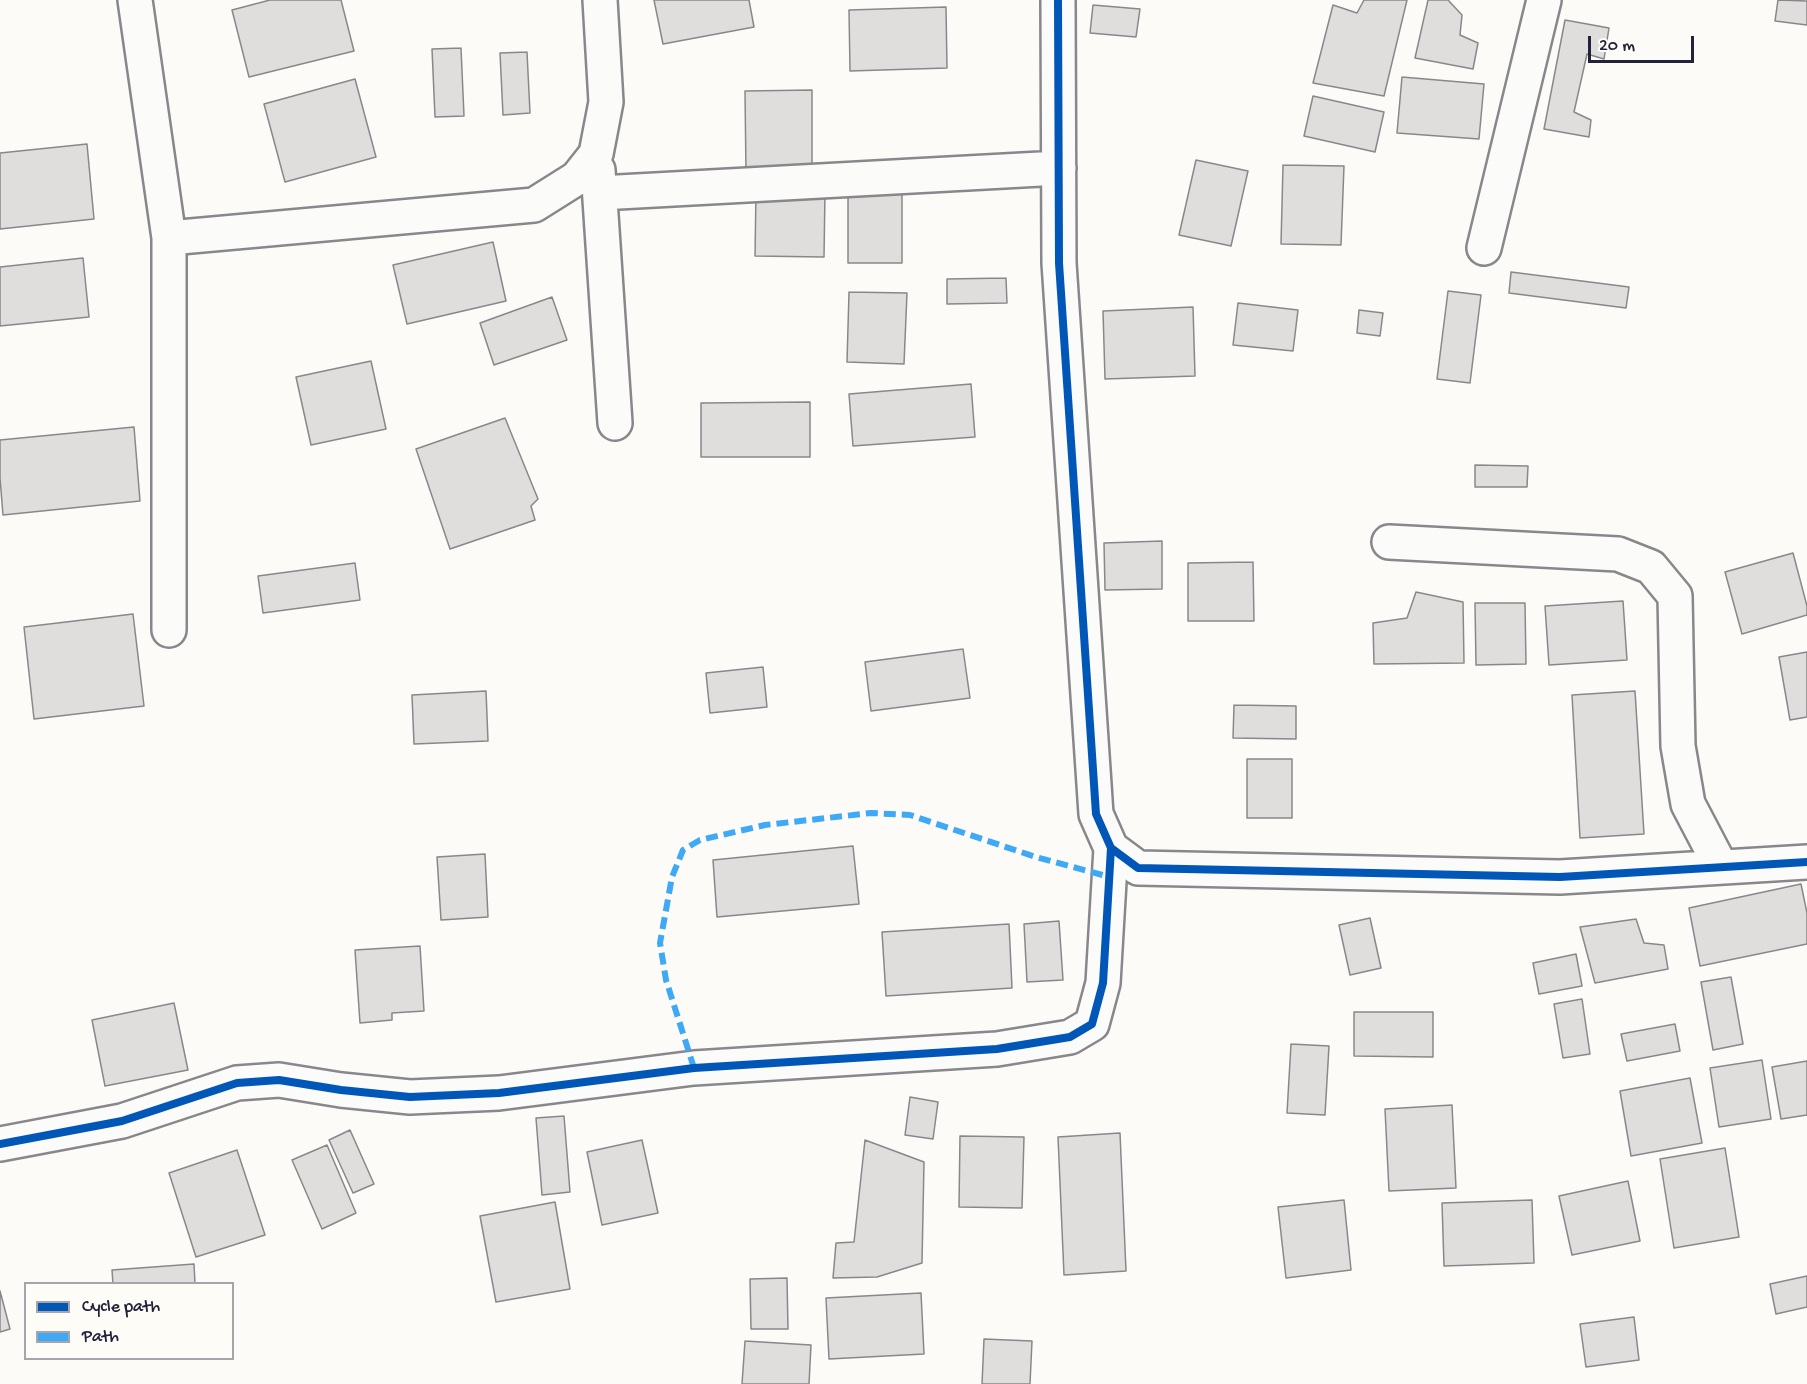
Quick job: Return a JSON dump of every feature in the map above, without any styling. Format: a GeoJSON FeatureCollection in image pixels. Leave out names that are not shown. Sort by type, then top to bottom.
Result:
{"type":"FeatureCollection","features":[{"type":"Feature","properties":{"kind":"street"},"geometry":{"type":"LineString","coordinates":[[135,0],[169,238],[169,630]]}},
{"type":"Feature","properties":{"kind":"street"},"geometry":{"type":"LineString","coordinates":[[600,0],[606,102],[596,154],[615,423]]}},
{"type":"Feature","properties":{"kind":"street"},"geometry":{"type":"LineString","coordinates":[[1058,0],[1059,263],[1096,814],[1112,848],[1138,868],[1560,877],[1807,862]]}},
{"type":"Feature","properties":{"kind":"street"},"geometry":{"type":"LineString","coordinates":[[1484,248],[1544,0]]}},
{"type":"Feature","properties":{"kind":"street"},"geometry":{"type":"LineString","coordinates":[[169,238],[534,205],[577,178],[596,154]]}},
{"type":"Feature","properties":{"kind":"street"},"geometry":{"type":"LineString","coordinates":[[600,193],[1059,168]]}},
{"type":"Feature","properties":{"kind":"street"},"geometry":{"type":"LineString","coordinates":[[1389,542],[1618,554],[1651,567],[1675,596],[1678,746],[1688,804],[1720,867]]}},
{"type":"Feature","properties":{"kind":"street"},"geometry":{"type":"LineString","coordinates":[[0,1144],[122,1121],[237,1083],[279,1080],[341,1090],[410,1096],[499,1093],[694,1068],[997,1049],[1070,1037],[1092,1024],[1104,982],[1112,848]]}},
{"type":"Feature","properties":{"kind":"building"},"geometry":{"type":"Polygon","coordinates":[[[270,0],[341,0],[354,51],[249,77],[232,10],[270,0]]]}},
{"type":"Feature","properties":{"kind":"building"},"geometry":{"type":"Polygon","coordinates":[[[654,0],[749,0],[754,27],[663,44],[654,0]]]}},
{"type":"Feature","properties":{"kind":"building"},"geometry":{"type":"Polygon","coordinates":[[[1364,0],[1407,0],[1384,96],[1313,83],[1333,5],[1357,13],[1364,0]]]}},
{"type":"Feature","properties":{"kind":"building"},"geometry":{"type":"Polygon","coordinates":[[[1428,0],[1448,0],[1462,15],[1460,35],[1478,43],[1473,69],[1415,58],[1428,0]]]}},
{"type":"Feature","properties":{"kind":"building"},"geometry":{"type":"Polygon","coordinates":[[[1778,0],[1807,1],[1807,25],[1775,21],[1778,0]]]}},
{"type":"Feature","properties":{"kind":"building"},"geometry":{"type":"Polygon","coordinates":[[[1093,5],[1140,9],[1136,37],[1090,33],[1093,5]]]}},
{"type":"Feature","properties":{"kind":"building"},"geometry":{"type":"Polygon","coordinates":[[[946,7],[947,68],[850,71],[849,10],[946,7]]]}},
{"type":"Feature","properties":{"kind":"building"},"geometry":{"type":"Polygon","coordinates":[[[1565,20],[1609,28],[1604,59],[1587,54],[1574,112],[1591,120],[1589,137],[1544,129],[1565,20]]]}},
{"type":"Feature","properties":{"kind":"building"},"geometry":{"type":"Polygon","coordinates":[[[461,48],[464,116],[435,117],[432,49],[461,48]]]}},
{"type":"Feature","properties":{"kind":"building"},"geometry":{"type":"Polygon","coordinates":[[[527,52],[530,113],[503,115],[500,53],[527,52]]]}},
{"type":"Feature","properties":{"kind":"building"},"geometry":{"type":"Polygon","coordinates":[[[1402,77],[1484,84],[1479,139],[1397,133],[1402,77]]]}},
{"type":"Feature","properties":{"kind":"building"},"geometry":{"type":"Polygon","coordinates":[[[355,79],[376,157],[285,182],[264,104],[355,79]]]}},
{"type":"Feature","properties":{"kind":"building"},"geometry":{"type":"Polygon","coordinates":[[[812,90],[812,173],[746,174],[745,91],[812,90]]]}},
{"type":"Feature","properties":{"kind":"building"},"geometry":{"type":"Polygon","coordinates":[[[1313,96],[1384,112],[1375,152],[1304,136],[1313,96]]]}},
{"type":"Feature","properties":{"kind":"building"},"geometry":{"type":"Polygon","coordinates":[[[87,144],[94,219],[0,229],[0,153],[87,144]]]}},
{"type":"Feature","properties":{"kind":"building"},"geometry":{"type":"Polygon","coordinates":[[[1196,160],[1248,171],[1231,246],[1179,235],[1196,160]]]}},
{"type":"Feature","properties":{"kind":"building"},"geometry":{"type":"Polygon","coordinates":[[[1283,165],[1344,166],[1341,245],[1281,244],[1283,165]]]}},
{"type":"Feature","properties":{"kind":"building"},"geometry":{"type":"Polygon","coordinates":[[[756,191],[825,192],[824,257],[755,256],[756,191]]]}},
{"type":"Feature","properties":{"kind":"building"},"geometry":{"type":"Polygon","coordinates":[[[848,192],[902,192],[902,263],[848,263],[848,192]]]}},
{"type":"Feature","properties":{"kind":"building"},"geometry":{"type":"Polygon","coordinates":[[[493,242],[506,301],[407,324],[393,265],[493,242]]]}},
{"type":"Feature","properties":{"kind":"building"},"geometry":{"type":"Polygon","coordinates":[[[83,258],[89,317],[0,326],[0,267],[83,258]]]}},
{"type":"Feature","properties":{"kind":"building"},"geometry":{"type":"Polygon","coordinates":[[[1511,272],[1629,287],[1626,308],[1509,293],[1511,272]]]}},
{"type":"Feature","properties":{"kind":"building"},"geometry":{"type":"Polygon","coordinates":[[[1006,278],[1007,303],[947,304],[947,279],[1006,278]]]}},
{"type":"Feature","properties":{"kind":"building"},"geometry":{"type":"Polygon","coordinates":[[[1448,291],[1481,295],[1470,383],[1437,379],[1448,291]]]}},
{"type":"Feature","properties":{"kind":"building"},"geometry":{"type":"Polygon","coordinates":[[[849,292],[907,293],[904,364],[847,362],[849,292]]]}},
{"type":"Feature","properties":{"kind":"building"},"geometry":{"type":"Polygon","coordinates":[[[552,297],[567,340],[494,365],[480,323],[552,297]]]}},
{"type":"Feature","properties":{"kind":"building"},"geometry":{"type":"Polygon","coordinates":[[[1238,303],[1298,310],[1293,351],[1233,345],[1238,303]]]}},
{"type":"Feature","properties":{"kind":"building"},"geometry":{"type":"Polygon","coordinates":[[[1193,307],[1195,376],[1105,379],[1103,311],[1193,307]]]}},
{"type":"Feature","properties":{"kind":"building"},"geometry":{"type":"Polygon","coordinates":[[[1359,310],[1383,313],[1380,336],[1357,333],[1359,310]]]}},
{"type":"Feature","properties":{"kind":"building"},"geometry":{"type":"Polygon","coordinates":[[[371,361],[386,429],[311,445],[296,377],[371,361]]]}},
{"type":"Feature","properties":{"kind":"building"},"geometry":{"type":"Polygon","coordinates":[[[971,384],[975,437],[853,446],[849,394],[971,384]]]}},
{"type":"Feature","properties":{"kind":"building"},"geometry":{"type":"Polygon","coordinates":[[[810,402],[810,457],[701,457],[701,403],[810,402]]]}},
{"type":"Feature","properties":{"kind":"building"},"geometry":{"type":"Polygon","coordinates":[[[505,418],[538,499],[531,506],[535,520],[450,549],[416,449],[505,418]]]}},
{"type":"Feature","properties":{"kind":"building"},"geometry":{"type":"Polygon","coordinates":[[[134,427],[140,501],[3,515],[0,440],[134,427]]]}},
{"type":"Feature","properties":{"kind":"building"},"geometry":{"type":"Polygon","coordinates":[[[1475,465],[1528,466],[1527,487],[1475,487],[1475,465]]]}},
{"type":"Feature","properties":{"kind":"building"},"geometry":{"type":"Polygon","coordinates":[[[1162,541],[1162,589],[1105,590],[1104,543],[1162,541]]]}},
{"type":"Feature","properties":{"kind":"building"},"geometry":{"type":"Polygon","coordinates":[[[1793,553],[1807,606],[1807,615],[1742,634],[1725,572],[1793,553]]]}},
{"type":"Feature","properties":{"kind":"building"},"geometry":{"type":"Polygon","coordinates":[[[1253,562],[1254,621],[1188,621],[1188,563],[1253,562]]]}},
{"type":"Feature","properties":{"kind":"building"},"geometry":{"type":"Polygon","coordinates":[[[355,563],[360,600],[263,613],[258,576],[355,563]]]}},
{"type":"Feature","properties":{"kind":"building"},"geometry":{"type":"Polygon","coordinates":[[[1416,592],[1463,602],[1464,663],[1374,664],[1373,623],[1407,618],[1416,592]]]}},
{"type":"Feature","properties":{"kind":"building"},"geometry":{"type":"Polygon","coordinates":[[[1623,601],[1627,660],[1549,665],[1545,606],[1623,601]]]}},
{"type":"Feature","properties":{"kind":"building"},"geometry":{"type":"Polygon","coordinates":[[[1475,603],[1525,603],[1526,664],[1476,665],[1475,603]]]}},
{"type":"Feature","properties":{"kind":"building"},"geometry":{"type":"Polygon","coordinates":[[[133,614],[144,706],[34,719],[24,627],[133,614]]]}},
{"type":"Feature","properties":{"kind":"building"},"geometry":{"type":"Polygon","coordinates":[[[963,649],[970,698],[871,711],[865,662],[963,649]]]}},
{"type":"Feature","properties":{"kind":"building"},"geometry":{"type":"Polygon","coordinates":[[[1807,652],[1807,717],[1790,720],[1779,657],[1807,652]]]}},
{"type":"Feature","properties":{"kind":"building"},"geometry":{"type":"Polygon","coordinates":[[[763,667],[767,707],[710,713],[706,673],[763,667]]]}},
{"type":"Feature","properties":{"kind":"building"},"geometry":{"type":"Polygon","coordinates":[[[486,691],[488,741],[414,744],[412,695],[486,691]]]}},
{"type":"Feature","properties":{"kind":"building"},"geometry":{"type":"Polygon","coordinates":[[[1635,691],[1644,834],[1580,838],[1572,695],[1635,691]]]}},
{"type":"Feature","properties":{"kind":"building"},"geometry":{"type":"Polygon","coordinates":[[[1234,705],[1296,706],[1296,739],[1233,738],[1234,705]]]}},
{"type":"Feature","properties":{"kind":"building"},"geometry":{"type":"Polygon","coordinates":[[[1247,759],[1292,759],[1292,818],[1247,818],[1247,759]]]}},
{"type":"Feature","properties":{"kind":"building"},"geometry":{"type":"Polygon","coordinates":[[[853,846],[859,904],[717,917],[713,860],[853,846]]]}},
{"type":"Feature","properties":{"kind":"building"},"geometry":{"type":"Polygon","coordinates":[[[485,854],[488,917],[441,920],[437,857],[485,854]]]}},
{"type":"Feature","properties":{"kind":"building"},"geometry":{"type":"Polygon","coordinates":[[[1801,884],[1807,913],[1807,944],[1700,966],[1689,908],[1801,884]]]}},
{"type":"Feature","properties":{"kind":"building"},"geometry":{"type":"Polygon","coordinates":[[[1370,918],[1381,968],[1350,975],[1339,925],[1370,918]]]}},
{"type":"Feature","properties":{"kind":"building"},"geometry":{"type":"Polygon","coordinates":[[[1636,919],[1644,943],[1664,945],[1668,969],[1595,983],[1580,927],[1636,919]]]}},
{"type":"Feature","properties":{"kind":"building"},"geometry":{"type":"Polygon","coordinates":[[[1059,921],[1063,980],[1027,982],[1024,924],[1059,921]]]}},
{"type":"Feature","properties":{"kind":"building"},"geometry":{"type":"Polygon","coordinates":[[[1009,924],[1012,988],[886,996],[882,932],[1009,924]]]}},
{"type":"Feature","properties":{"kind":"building"},"geometry":{"type":"Polygon","coordinates":[[[420,946],[424,1011],[392,1013],[392,1020],[360,1023],[355,950],[420,946]]]}},
{"type":"Feature","properties":{"kind":"building"},"geometry":{"type":"Polygon","coordinates":[[[1576,954],[1582,986],[1539,994],[1533,963],[1576,954]]]}},
{"type":"Feature","properties":{"kind":"building"},"geometry":{"type":"Polygon","coordinates":[[[1731,977],[1743,1044],[1713,1050],[1701,982],[1731,977]]]}},
{"type":"Feature","properties":{"kind":"building"},"geometry":{"type":"Polygon","coordinates":[[[1582,999],[1590,1054],[1563,1058],[1554,1004],[1582,999]]]}},
{"type":"Feature","properties":{"kind":"building"},"geometry":{"type":"Polygon","coordinates":[[[174,1003],[188,1070],[105,1086],[92,1020],[174,1003]]]}},
{"type":"Feature","properties":{"kind":"building"},"geometry":{"type":"Polygon","coordinates":[[[1354,1012],[1433,1012],[1433,1057],[1354,1056],[1354,1012]]]}},
{"type":"Feature","properties":{"kind":"building"},"geometry":{"type":"Polygon","coordinates":[[[1675,1024],[1680,1051],[1627,1061],[1621,1034],[1675,1024]]]}},
{"type":"Feature","properties":{"kind":"building"},"geometry":{"type":"Polygon","coordinates":[[[1291,1044],[1329,1046],[1325,1115],[1287,1113],[1291,1044]]]}},
{"type":"Feature","properties":{"kind":"building"},"geometry":{"type":"Polygon","coordinates":[[[1762,1060],[1771,1119],[1719,1127],[1710,1068],[1762,1060]]]}},
{"type":"Feature","properties":{"kind":"building"},"geometry":{"type":"Polygon","coordinates":[[[1807,1061],[1807,1115],[1781,1119],[1772,1067],[1807,1061]]]}},
{"type":"Feature","properties":{"kind":"building"},"geometry":{"type":"Polygon","coordinates":[[[1690,1078],[1702,1143],[1631,1156],[1620,1091],[1690,1078]]]}},
{"type":"Feature","properties":{"kind":"building"},"geometry":{"type":"Polygon","coordinates":[[[910,1097],[938,1102],[933,1139],[905,1135],[910,1097]]]}},
{"type":"Feature","properties":{"kind":"building"},"geometry":{"type":"Polygon","coordinates":[[[1452,1105],[1456,1188],[1389,1191],[1385,1109],[1452,1105]]]}},
{"type":"Feature","properties":{"kind":"building"},"geometry":{"type":"Polygon","coordinates":[[[564,1116],[570,1192],[542,1195],[536,1118],[564,1116]]]}},
{"type":"Feature","properties":{"kind":"building"},"geometry":{"type":"Polygon","coordinates":[[[350,1130],[374,1184],[353,1193],[329,1140],[350,1130]]]}},
{"type":"Feature","properties":{"kind":"building"},"geometry":{"type":"Polygon","coordinates":[[[1120,1133],[1126,1271],[1064,1275],[1058,1137],[1120,1133]]]}},
{"type":"Feature","properties":{"kind":"building"},"geometry":{"type":"Polygon","coordinates":[[[960,1136],[1024,1137],[1022,1208],[959,1207],[960,1136]]]}},
{"type":"Feature","properties":{"kind":"building"},"geometry":{"type":"Polygon","coordinates":[[[642,1140],[658,1213],[602,1225],[587,1152],[642,1140]]]}},
{"type":"Feature","properties":{"kind":"building"},"geometry":{"type":"Polygon","coordinates":[[[865,1140],[924,1162],[922,1263],[877,1277],[833,1278],[836,1243],[854,1242],[865,1140]]]}},
{"type":"Feature","properties":{"kind":"building"},"geometry":{"type":"Polygon","coordinates":[[[327,1145],[356,1213],[322,1229],[292,1160],[327,1145]]]}},
{"type":"Feature","properties":{"kind":"building"},"geometry":{"type":"Polygon","coordinates":[[[1725,1148],[1739,1237],[1674,1248],[1660,1159],[1725,1148]]]}},
{"type":"Feature","properties":{"kind":"building"},"geometry":{"type":"Polygon","coordinates":[[[237,1150],[265,1235],[196,1257],[169,1173],[237,1150]]]}},
{"type":"Feature","properties":{"kind":"building"},"geometry":{"type":"Polygon","coordinates":[[[1628,1181],[1640,1241],[1572,1255],[1559,1196],[1628,1181]]]}},
{"type":"Feature","properties":{"kind":"building"},"geometry":{"type":"Polygon","coordinates":[[[1344,1200],[1351,1270],[1286,1278],[1278,1207],[1344,1200]]]}},
{"type":"Feature","properties":{"kind":"building"},"geometry":{"type":"Polygon","coordinates":[[[1532,1200],[1534,1263],[1444,1266],[1442,1203],[1532,1200]]]}},
{"type":"Feature","properties":{"kind":"building"},"geometry":{"type":"Polygon","coordinates":[[[555,1202],[570,1289],[496,1302],[480,1216],[555,1202]]]}},
{"type":"Feature","properties":{"kind":"building"},"geometry":{"type":"Polygon","coordinates":[[[194,1264],[195,1282],[113,1282],[112,1270],[194,1264]]]}},
{"type":"Feature","properties":{"kind":"building"},"geometry":{"type":"Polygon","coordinates":[[[1807,1276],[1807,1307],[1776,1314],[1770,1284],[1807,1276]]]}},
{"type":"Feature","properties":{"kind":"building"},"geometry":{"type":"Polygon","coordinates":[[[787,1278],[788,1329],[751,1329],[750,1279],[787,1278]]]}},
{"type":"Feature","properties":{"kind":"building"},"geometry":{"type":"Polygon","coordinates":[[[0,1291],[10,1329],[0,1332],[0,1291]]]}},
{"type":"Feature","properties":{"kind":"building"},"geometry":{"type":"Polygon","coordinates":[[[921,1293],[924,1354],[829,1359],[826,1298],[921,1293]]]}},
{"type":"Feature","properties":{"kind":"building"},"geometry":{"type":"Polygon","coordinates":[[[1634,1317],[1639,1360],[1586,1367],[1580,1324],[1634,1317]]]}},
{"type":"Feature","properties":{"kind":"building"},"geometry":{"type":"Polygon","coordinates":[[[984,1339],[1032,1341],[1030,1384],[982,1384],[984,1339]]]}},
{"type":"Feature","properties":{"kind":"building"},"geometry":{"type":"Polygon","coordinates":[[[745,1341],[811,1345],[809,1384],[742,1384],[745,1341]]]}},
{"type":"Feature","properties":{"kind":"marked path"},"geometry":{"type":"LineString","coordinates":[[694,1068],[666,980],[660,943],[672,877],[683,850],[700,840],[765,825],[871,813],[910,815],[1036,857],[1110,877]]}},
{"type":"Feature","properties":{"kind":"cycle path"},"geometry":{"type":"LineString","coordinates":[[1058,0],[1059,263],[1096,814],[1111,848],[1138,868],[1560,877],[1807,862]]}},
{"type":"Feature","properties":{"kind":"cycle path"},"geometry":{"type":"LineString","coordinates":[[0,1144],[122,1121],[237,1083],[279,1080],[341,1090],[410,1097],[499,1093],[694,1068],[997,1049],[1070,1037],[1092,1024],[1103,983],[1111,848]]}}]}
